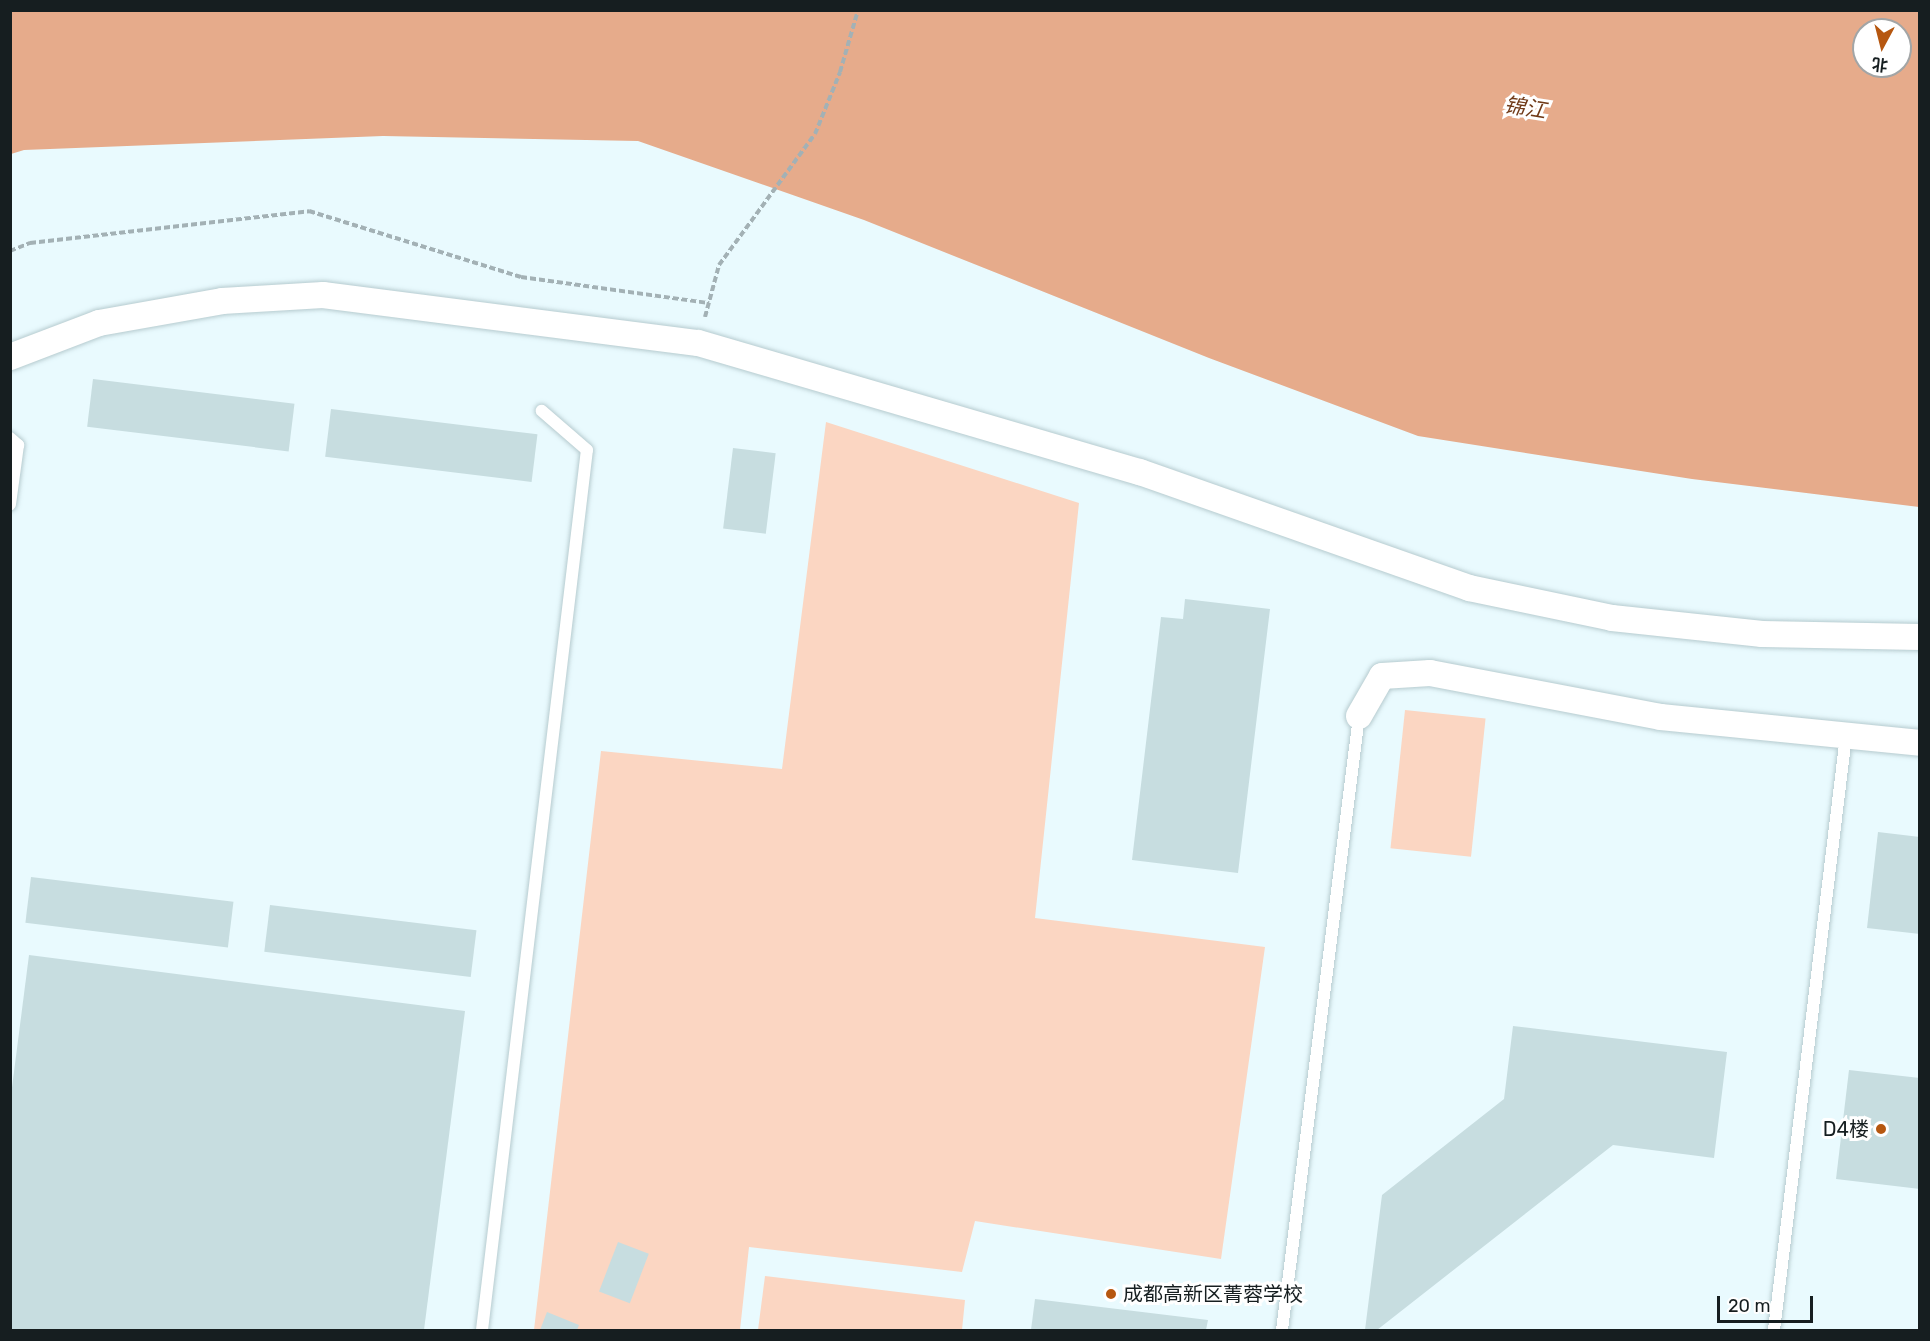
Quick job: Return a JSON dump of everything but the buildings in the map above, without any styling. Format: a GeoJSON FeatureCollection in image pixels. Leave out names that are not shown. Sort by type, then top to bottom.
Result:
{"type":"FeatureCollection","features":[{"type":"Feature","properties":{"kind":"street"},"geometry":{"type":"LineString","coordinates":[[10,357],[99,323],[222,301],[323,295],[699,342],[1140,472],[1469,588],[1612,618],[1762,634],[1920,637]]}},
{"type":"Feature","properties":{"kind":"street"},"geometry":{"type":"LineString","coordinates":[[1359,716],[1382,676],[1430,673],[1660,717],[1920,743]]}},
{"type":"Feature","properties":{"kind":"lane"},"geometry":{"type":"LineString","coordinates":[[482,1330],[587,450],[542,411]]}},
{"type":"Feature","properties":{"kind":"lane"},"geometry":{"type":"LineString","coordinates":[[10,438],[18,445],[10,504]]}},
{"type":"Feature","properties":{"kind":"lane"},"geometry":{"type":"LineString","coordinates":[[1282,1330],[1359,716]]}},
{"type":"Feature","properties":{"kind":"lane"},"geometry":{"type":"LineString","coordinates":[[1774,1330],[1846,736]]}},
{"type":"Feature","properties":{"kind":"path"},"geometry":{"type":"LineString","coordinates":[[699,342],[719,265],[815,134],[840,72],[858,10]]}},
{"type":"Feature","properties":{"kind":"path"},"geometry":{"type":"LineString","coordinates":[[10,251],[30,243],[309,211],[521,277],[709,303]]}},
{"type":"Feature","properties":{"kind":"shaded area"},"geometry":{"type":"Polygon","coordinates":[[[826,422],[1079,503],[1035,918],[1265,947],[1221,1259],[975,1221],[962,1272],[749,1247],[740,1330],[534,1330],[601,751],[782,769],[826,422]]]}},
{"type":"Feature","properties":{"kind":"shaded area"},"geometry":{"type":"Polygon","coordinates":[[[1405,710],[1486,718],[1471,857],[1390,848],[1405,710]]]}},
{"type":"Feature","properties":{"kind":"shaded area"},"geometry":{"type":"Polygon","coordinates":[[[765,1276],[965,1300],[962,1330],[758,1330],[765,1276]]]}},
{"type":"Feature","properties":{"kind":"water","name":"锦江"},"geometry":{"type":"Polygon","coordinates":[[[10,11],[1919,11],[1919,507],[1692,479],[1418,436],[1209,358],[864,220],[638,141],[383,136],[24,150],[11,154],[10,11]]]}},
{"type":"Feature","properties":{"kind":"place","name":"D4楼"},"geometry":{"type":"Point","coordinates":[1881,1129]}},
{"type":"Feature","properties":{"kind":"place","name":"成都高新区菁蓉学校"},"geometry":{"type":"Point","coordinates":[1111,1294]}}]}
